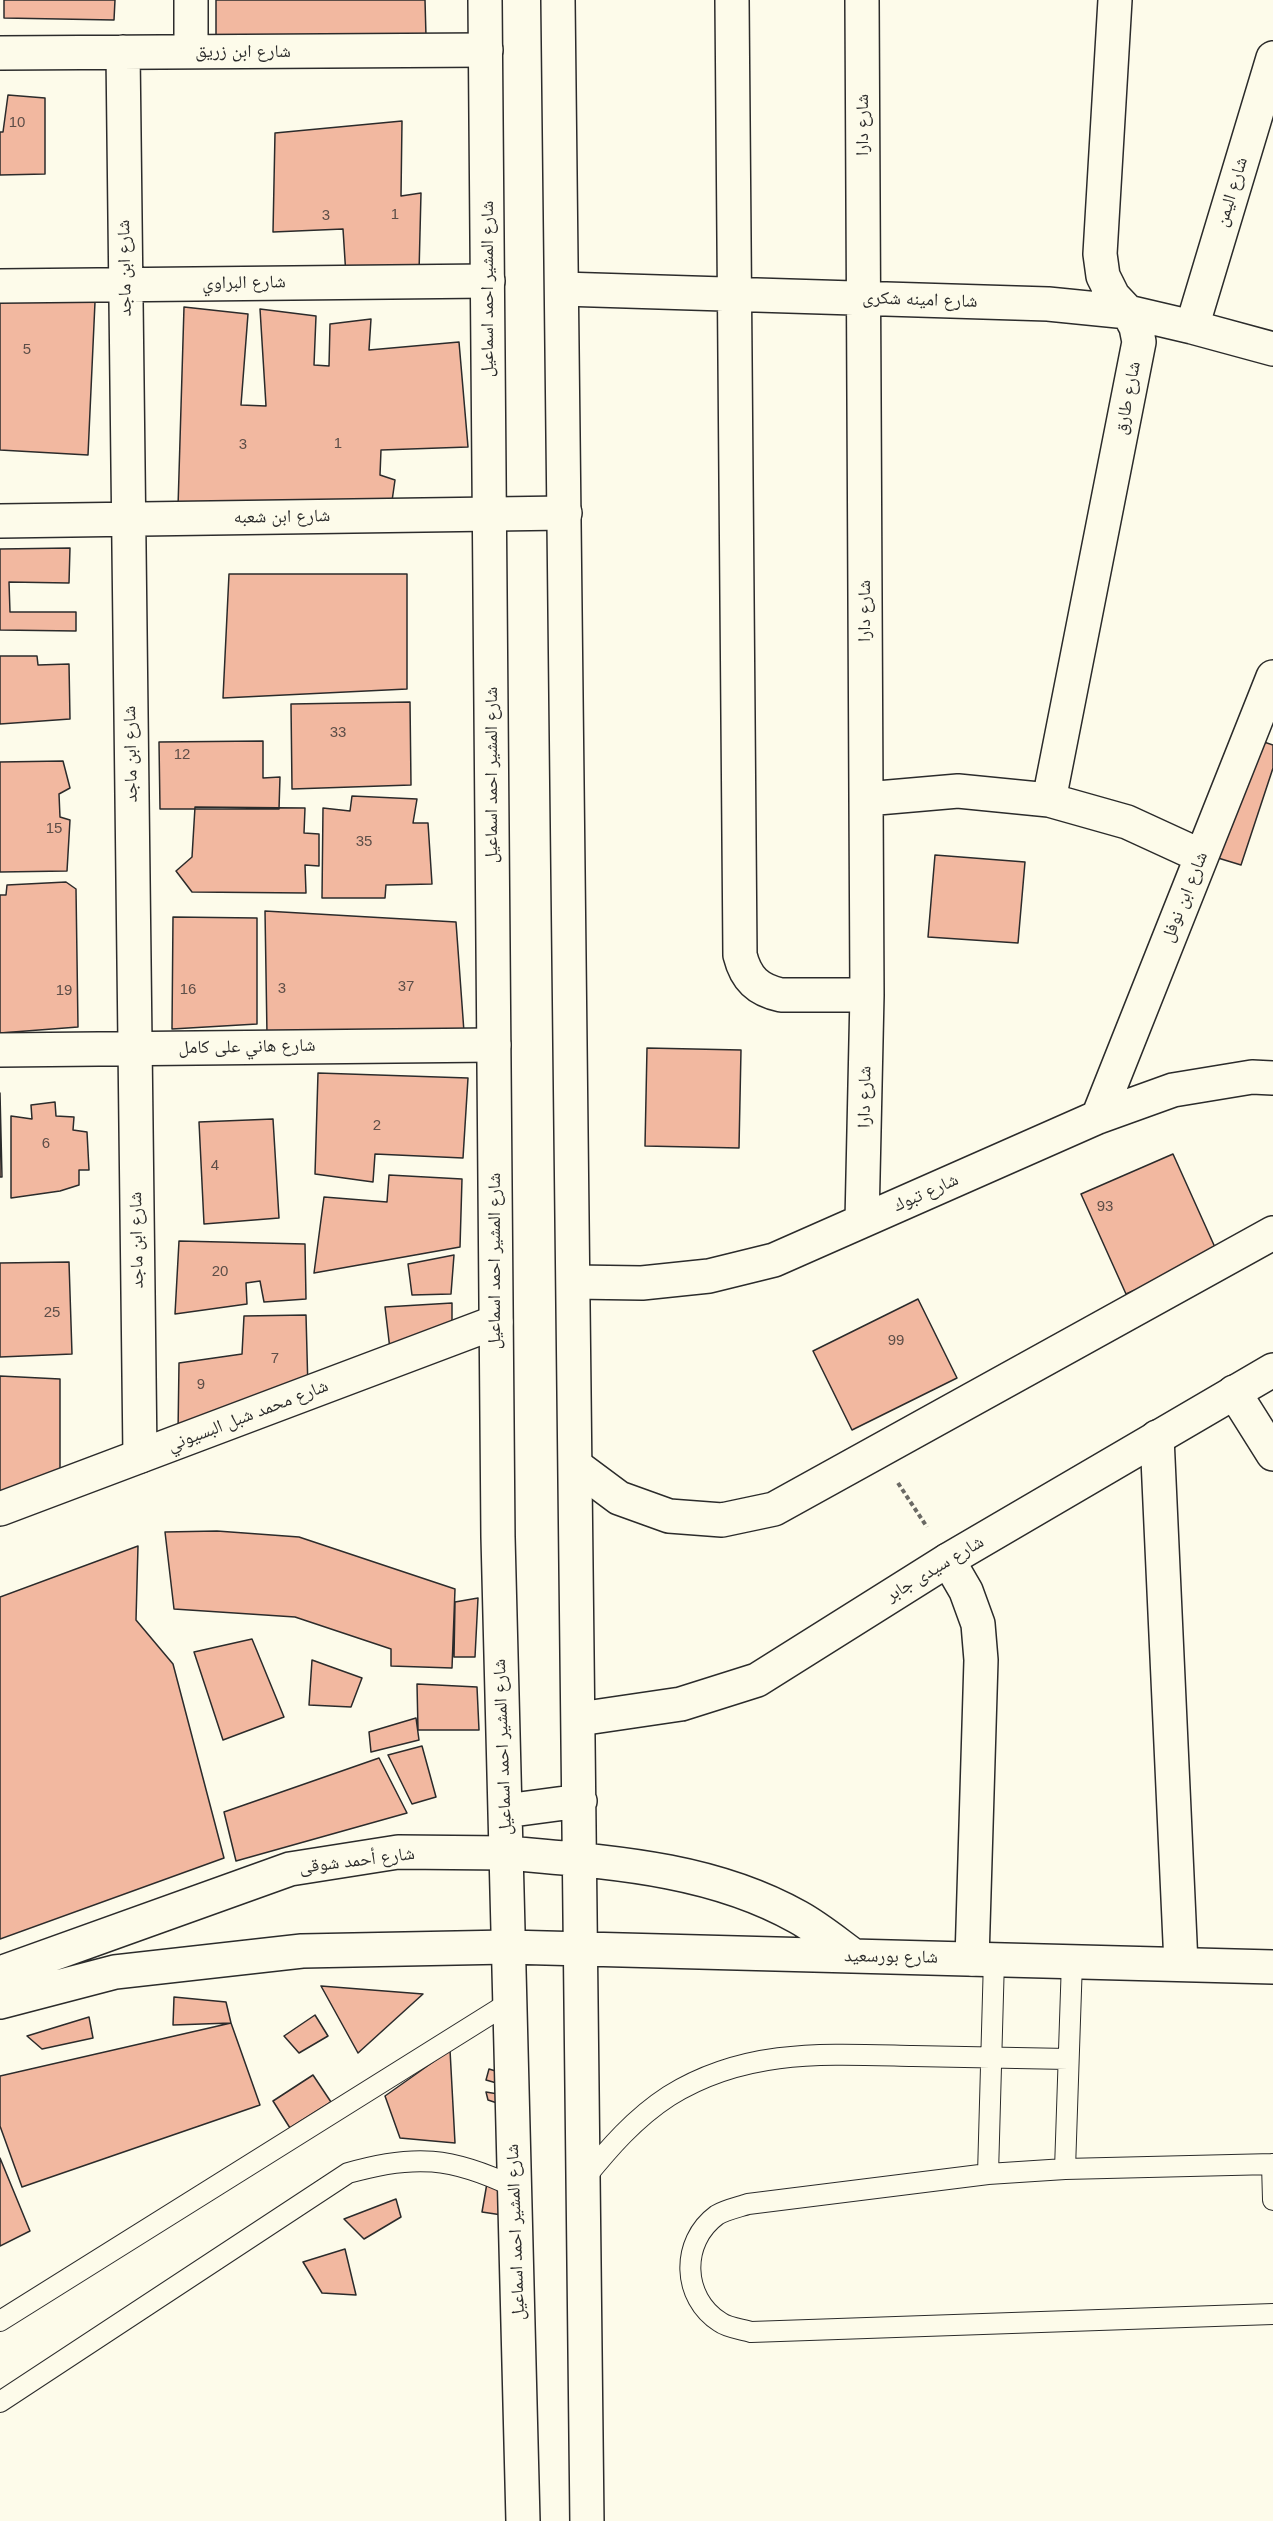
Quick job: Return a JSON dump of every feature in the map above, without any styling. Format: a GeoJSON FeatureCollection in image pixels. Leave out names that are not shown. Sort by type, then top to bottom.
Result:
{"type":"FeatureCollection","features":[{"type":"Feature","properties":{"kind":"street"},"geometry":{"type":"LineString","coordinates":[[190,52],[191,0]]}},
{"type":"Feature","properties":{"kind":"street","name":"شارع المشير احمد اسماعيل"},"geometry":{"type":"LineString","coordinates":[[485,0],[498,1562],[523,2521]]}},
{"type":"Feature","properties":{"kind":"street"},"geometry":{"type":"LineString","coordinates":[[558,0],[587,2521]]}},
{"type":"Feature","properties":{"kind":"street"},"geometry":{"type":"LineString","coordinates":[[732,0],[740,955],[749,978],[758,987],[769,992],[781,995],[867,994]]}},
{"type":"Feature","properties":{"kind":"street","name":"شارع دارا"},"geometry":{"type":"LineString","coordinates":[[862,0],[867,994],[862,1221]]}},
{"type":"Feature","properties":{"kind":"street","name":"شارع طارق"},"geometry":{"type":"LineString","coordinates":[[1049,800],[1139,342],[1136,327],[1128,312],[1113,296],[1103,276],[1100,254],[1115,0]]}},
{"type":"Feature","properties":{"kind":"street","name":"شارع ابن زريق"},"geometry":{"type":"LineString","coordinates":[[0,53],[486,50]]}},
{"type":"Feature","properties":{"kind":"street","name":"شارع ابن ماجد"},"geometry":{"type":"LineString","coordinates":[[123,52],[140,1456]]}},
{"type":"Feature","properties":{"kind":"street","name":"شارع اليمن"},"geometry":{"type":"LineString","coordinates":[[1192,327],[1273,58]]}},
{"type":"Feature","properties":{"kind":"street","name":"شارع البراوي"},"geometry":{"type":"LineString","coordinates":[[0,286],[488,280]]}},
{"type":"Feature","properties":{"kind":"street","name":"شارع امينه شكرى"},"geometry":{"type":"LineString","coordinates":[[562,289],[1048,304],[1128,312],[1273,349]]}},
{"type":"Feature","properties":{"kind":"street","name":"شارع ابن شعبه"},"geometry":{"type":"LineString","coordinates":[[0,522],[565,513]]}},
{"type":"Feature","properties":{"kind":"street","name":"شارع ابن نوفل"},"geometry":{"type":"LineString","coordinates":[[1098,1117],[1273,677]]}},
{"type":"Feature","properties":{"kind":"street"},"geometry":{"type":"LineString","coordinates":[[866,799],[957,791],[1049,800],[1127,822],[1201,856]]}},
{"type":"Feature","properties":{"kind":"street","name":"شارع هاني على كامل"},"geometry":{"type":"LineString","coordinates":[[0,1050],[494,1045]]}},
{"type":"Feature","properties":{"kind":"street","name":"شارع تبوك"},"geometry":{"type":"LineString","coordinates":[[574,1282],[642,1283],[709,1276],[774,1260],[1098,1117],[1173,1090],[1252,1077],[1273,1078]]}},
{"type":"Feature","properties":{"kind":"street"},"geometry":{"type":"LineString","coordinates":[[576,1466],[620,1498],[669,1516],[722,1520],[774,1509],[1273,1233]]}},
{"type":"Feature","properties":{"kind":"street","name":"شارع محمد شبل البسيوني"},"geometry":{"type":"LineString","coordinates":[[0,1509],[496,1323]]}},
{"type":"Feature","properties":{"kind":"street","name":"شارع سيدى جابر"},"geometry":{"type":"LineString","coordinates":[[579,1719],[681,1704],[757,1680],[948,1560],[1273,1370]]}},
{"type":"Feature","properties":{"kind":"street"},"geometry":{"type":"LineString","coordinates":[[1234,1392],[1273,1454]]}},
{"type":"Feature","properties":{"kind":"street"},"geometry":{"type":"LineString","coordinates":[[1157,1437],[1181,1964]]}},
{"type":"Feature","properties":{"kind":"street"},"geometry":{"type":"LineString","coordinates":[[948,1560],[966,1591],[978,1624],[981,1660],[983,1959]]}},
{"type":"Feature","properties":{"kind":"street"},"geometry":{"type":"LineString","coordinates":[[505,1811],[580,1801]]}},
{"type":"Feature","properties":{"kind":"street","name":"شارع أحمد شوقى"},"geometry":{"type":"LineString","coordinates":[[0,1973],[290,1869],[398,1852],[507,1853],[667,1870],[736,1888],[799,1917],[854,1956]]}},
{"type":"Feature","properties":{"kind":"street"},"geometry":{"type":"LineString","coordinates":[[0,2002],[115,1972],[302,1951],[508,1947]]}},
{"type":"Feature","properties":{"kind":"street","name":"شارع بورسعيد"},"geometry":{"type":"LineString","coordinates":[[508,1947],[1273,1967]]}},
{"type":"Feature","properties":{"kind":"lane"},"geometry":{"type":"LineString","coordinates":[[983,1959],[992,2058],[988,2174]]}},
{"type":"Feature","properties":{"kind":"lane"},"geometry":{"type":"LineString","coordinates":[[1065,2169],[1072,1961]]}},
{"type":"Feature","properties":{"kind":"lane"},"geometry":{"type":"LineString","coordinates":[[0,2321],[510,2002]]}},
{"type":"Feature","properties":{"kind":"lane"},"geometry":{"type":"LineString","coordinates":[[584,2179],[622,2133],[669,2096],[723,2070],[781,2056],[841,2054],[1068,2059]]}},
{"type":"Feature","properties":{"kind":"lane"},"geometry":{"type":"LineString","coordinates":[[0,2402],[348,2173],[381,2164],[415,2160],[450,2162],[483,2172],[514,2187]]}},
{"type":"Feature","properties":{"kind":"lane"},"geometry":{"type":"LineString","coordinates":[[1273,2200],[1273,2164],[1065,2169],[988,2174],[748,2204],[718,2215],[696,2238],[688,2270],[697,2301],[721,2323],[751,2332],[1273,2314]]}},
{"type":"Feature","properties":{"kind":"path"},"geometry":{"type":"LineString","coordinates":[[878,1451],[948,1560]]}},
{"type":"Feature","properties":{"kind":"building"},"geometry":{"type":"Polygon","coordinates":[[[4,0],[115,0],[114,20],[4,18],[4,0]]]}},
{"type":"Feature","properties":{"kind":"building"},"geometry":{"type":"Polygon","coordinates":[[[216,0],[425,0],[426,36],[216,38],[216,0]]]}},
{"type":"Feature","properties":{"kind":"building"},"geometry":{"type":"Polygon","coordinates":[[[8,95],[45,98],[45,174],[0,175],[0,132],[3,132],[8,95]]]}},
{"type":"Feature","properties":{"kind":"building"},"geometry":{"type":"Polygon","coordinates":[[[402,121],[401,196],[421,193],[419,273],[346,276],[343,229],[273,232],[275,133],[402,121]]]}},
{"type":"Feature","properties":{"kind":"building"},"geometry":{"type":"Polygon","coordinates":[[[0,299],[95,302],[88,455],[0,450],[0,299]]]}},
{"type":"Feature","properties":{"kind":"building"},"geometry":{"type":"Polygon","coordinates":[[[184,307],[248,314],[241,405],[266,406],[260,309],[316,316],[314,365],[329,366],[330,324],[371,319],[369,350],[459,342],[468,447],[381,450],[380,475],[395,480],[391,508],[178,507],[184,307]]]}},
{"type":"Feature","properties":{"kind":"building"},"geometry":{"type":"Polygon","coordinates":[[[70,548],[69,583],[9,582],[10,612],[76,612],[76,631],[0,630],[0,549],[70,548]]]}},
{"type":"Feature","properties":{"kind":"building"},"geometry":{"type":"Polygon","coordinates":[[[229,574],[407,574],[407,689],[223,698],[229,574]]]}},
{"type":"Feature","properties":{"kind":"building"},"geometry":{"type":"Polygon","coordinates":[[[0,656],[37,656],[38,665],[69,664],[70,719],[0,724],[0,656]]]}},
{"type":"Feature","properties":{"kind":"building"},"geometry":{"type":"Polygon","coordinates":[[[410,702],[411,785],[292,789],[291,704],[410,702]]]}},
{"type":"Feature","properties":{"kind":"building"},"geometry":{"type":"Polygon","coordinates":[[[1258,740],[1273,745],[1273,768],[1241,865],[1218,858],[1258,740]]]}},
{"type":"Feature","properties":{"kind":"building"},"geometry":{"type":"Polygon","coordinates":[[[263,741],[263,778],[280,777],[279,809],[160,809],[159,742],[263,741]]]}},
{"type":"Feature","properties":{"kind":"building"},"geometry":{"type":"Polygon","coordinates":[[[63,761],[70,788],[59,794],[60,817],[70,820],[67,871],[0,872],[0,762],[63,761]]]}},
{"type":"Feature","properties":{"kind":"building"},"geometry":{"type":"Polygon","coordinates":[[[352,796],[417,799],[413,823],[428,823],[432,884],[386,885],[385,898],[322,898],[323,808],[350,811],[352,796]]]}},
{"type":"Feature","properties":{"kind":"building"},"geometry":{"type":"Polygon","coordinates":[[[195,807],[305,808],[304,833],[319,834],[319,866],[305,865],[306,893],[192,892],[176,871],[192,857],[195,807]]]}},
{"type":"Feature","properties":{"kind":"building"},"geometry":{"type":"Polygon","coordinates":[[[935,855],[1025,862],[1018,943],[928,937],[935,855]]]}},
{"type":"Feature","properties":{"kind":"building"},"geometry":{"type":"Polygon","coordinates":[[[66,882],[76,889],[78,1027],[0,1033],[0,895],[6,895],[7,885],[66,882]]]}},
{"type":"Feature","properties":{"kind":"building"},"geometry":{"type":"Polygon","coordinates":[[[265,911],[456,922],[464,1032],[267,1035],[265,911]]]}},
{"type":"Feature","properties":{"kind":"building"},"geometry":{"type":"Polygon","coordinates":[[[173,917],[257,918],[257,1024],[172,1029],[173,917]]]}},
{"type":"Feature","properties":{"kind":"building"},"geometry":{"type":"Polygon","coordinates":[[[647,1048],[741,1050],[739,1148],[645,1146],[647,1048]]]}},
{"type":"Feature","properties":{"kind":"building"},"geometry":{"type":"Polygon","coordinates":[[[318,1073],[468,1078],[463,1158],[375,1154],[373,1182],[315,1174],[318,1073]]]}},
{"type":"Feature","properties":{"kind":"building"},"geometry":{"type":"Polygon","coordinates":[[[0,1093],[2,1177],[0,1177],[0,1093]]]}},
{"type":"Feature","properties":{"kind":"building"},"geometry":{"type":"Polygon","coordinates":[[[55,1102],[56,1116],[74,1117],[73,1130],[87,1132],[89,1170],[79,1170],[79,1185],[60,1191],[11,1198],[11,1116],[32,1119],[31,1105],[55,1102]]]}},
{"type":"Feature","properties":{"kind":"building"},"geometry":{"type":"Polygon","coordinates":[[[273,1119],[279,1218],[204,1224],[199,1122],[273,1119]]]}},
{"type":"Feature","properties":{"kind":"building"},"geometry":{"type":"Polygon","coordinates":[[[1173,1154],[1218,1254],[1126,1294],[1081,1194],[1173,1154]]]}},
{"type":"Feature","properties":{"kind":"building"},"geometry":{"type":"Polygon","coordinates":[[[389,1175],[462,1179],[460,1247],[314,1273],[324,1197],[387,1202],[389,1175]]]}},
{"type":"Feature","properties":{"kind":"building"},"geometry":{"type":"Polygon","coordinates":[[[179,1241],[305,1244],[306,1299],[264,1302],[260,1281],[246,1283],[247,1304],[175,1314],[179,1241]]]}},
{"type":"Feature","properties":{"kind":"building"},"geometry":{"type":"Polygon","coordinates":[[[454,1255],[451,1294],[412,1295],[408,1264],[454,1255]]]}},
{"type":"Feature","properties":{"kind":"building"},"geometry":{"type":"Polygon","coordinates":[[[69,1262],[72,1354],[0,1357],[0,1263],[69,1262]]]}},
{"type":"Feature","properties":{"kind":"building"},"geometry":{"type":"Polygon","coordinates":[[[918,1299],[957,1378],[852,1430],[813,1351],[918,1299]]]}},
{"type":"Feature","properties":{"kind":"building"},"geometry":{"type":"Polygon","coordinates":[[[452,1303],[452,1332],[391,1358],[385,1307],[452,1303]]]}},
{"type":"Feature","properties":{"kind":"building"},"geometry":{"type":"Polygon","coordinates":[[[306,1315],[308,1390],[178,1433],[179,1363],[242,1354],[244,1316],[306,1315]]]}},
{"type":"Feature","properties":{"kind":"building"},"geometry":{"type":"Polygon","coordinates":[[[0,1376],[60,1379],[60,1475],[0,1496],[0,1376]]]}},
{"type":"Feature","properties":{"kind":"building"},"geometry":{"type":"Polygon","coordinates":[[[217,1531],[299,1537],[455,1589],[452,1668],[391,1666],[391,1649],[295,1617],[174,1609],[165,1532],[217,1531]]]}},
{"type":"Feature","properties":{"kind":"building"},"geometry":{"type":"Polygon","coordinates":[[[138,1546],[136,1620],[173,1664],[224,1858],[0,1939],[0,1597],[138,1546]]]}},
{"type":"Feature","properties":{"kind":"building"},"geometry":{"type":"Polygon","coordinates":[[[478,1598],[475,1657],[454,1657],[455,1602],[478,1598]]]}},
{"type":"Feature","properties":{"kind":"building"},"geometry":{"type":"Polygon","coordinates":[[[252,1639],[284,1717],[223,1740],[194,1652],[252,1639]]]}},
{"type":"Feature","properties":{"kind":"building"},"geometry":{"type":"Polygon","coordinates":[[[312,1660],[362,1678],[351,1707],[309,1705],[312,1660]]]}},
{"type":"Feature","properties":{"kind":"building"},"geometry":{"type":"Polygon","coordinates":[[[417,1684],[477,1687],[479,1730],[418,1730],[417,1684]]]}},
{"type":"Feature","properties":{"kind":"building"},"geometry":{"type":"Polygon","coordinates":[[[416,1718],[419,1740],[371,1752],[369,1732],[416,1718]]]}},
{"type":"Feature","properties":{"kind":"building"},"geometry":{"type":"Polygon","coordinates":[[[422,1746],[436,1797],[412,1804],[388,1755],[422,1746]]]}},
{"type":"Feature","properties":{"kind":"building"},"geometry":{"type":"Polygon","coordinates":[[[379,1758],[407,1813],[236,1861],[224,1812],[379,1758]]]}},
{"type":"Feature","properties":{"kind":"building"},"geometry":{"type":"Polygon","coordinates":[[[321,1986],[423,1994],[358,2053],[321,1986]]]}},
{"type":"Feature","properties":{"kind":"building"},"geometry":{"type":"Polygon","coordinates":[[[174,1997],[226,2002],[231,2023],[173,2025],[174,1997]]]}},
{"type":"Feature","properties":{"kind":"building"},"geometry":{"type":"Polygon","coordinates":[[[315,2015],[328,2036],[299,2053],[284,2036],[315,2015]]]}},
{"type":"Feature","properties":{"kind":"building"},"geometry":{"type":"Polygon","coordinates":[[[89,2017],[93,2038],[42,2049],[27,2036],[89,2017]]]}},
{"type":"Feature","properties":{"kind":"building"},"geometry":{"type":"Polygon","coordinates":[[[231,2023],[260,2105],[22,2187],[0,2126],[0,2076],[231,2023]]]}},
{"type":"Feature","properties":{"kind":"building"},"geometry":{"type":"Polygon","coordinates":[[[450,2050],[455,2143],[400,2138],[385,2096],[450,2050]]]}},
{"type":"Feature","properties":{"kind":"building"},"geometry":{"type":"Polygon","coordinates":[[[489,2069],[499,2072],[500,2084],[486,2080],[489,2069]]]}},
{"type":"Feature","properties":{"kind":"building"},"geometry":{"type":"Polygon","coordinates":[[[313,2075],[331,2102],[290,2128],[273,2101],[313,2075]]]}},
{"type":"Feature","properties":{"kind":"building"},"geometry":{"type":"Polygon","coordinates":[[[486,2092],[498,2094],[500,2104],[488,2100],[486,2092]]]}},
{"type":"Feature","properties":{"kind":"building"},"geometry":{"type":"Polygon","coordinates":[[[0,2158],[30,2231],[0,2246],[0,2158]]]}},
{"type":"Feature","properties":{"kind":"building"},"geometry":{"type":"Polygon","coordinates":[[[487,2183],[502,2191],[502,2215],[482,2212],[487,2183]]]}},
{"type":"Feature","properties":{"kind":"building"},"geometry":{"type":"Polygon","coordinates":[[[396,2199],[401,2217],[364,2239],[344,2219],[396,2199]]]}},
{"type":"Feature","properties":{"kind":"building"},"geometry":{"type":"Polygon","coordinates":[[[345,2249],[356,2295],[322,2293],[303,2262],[345,2249]]]}}]}
